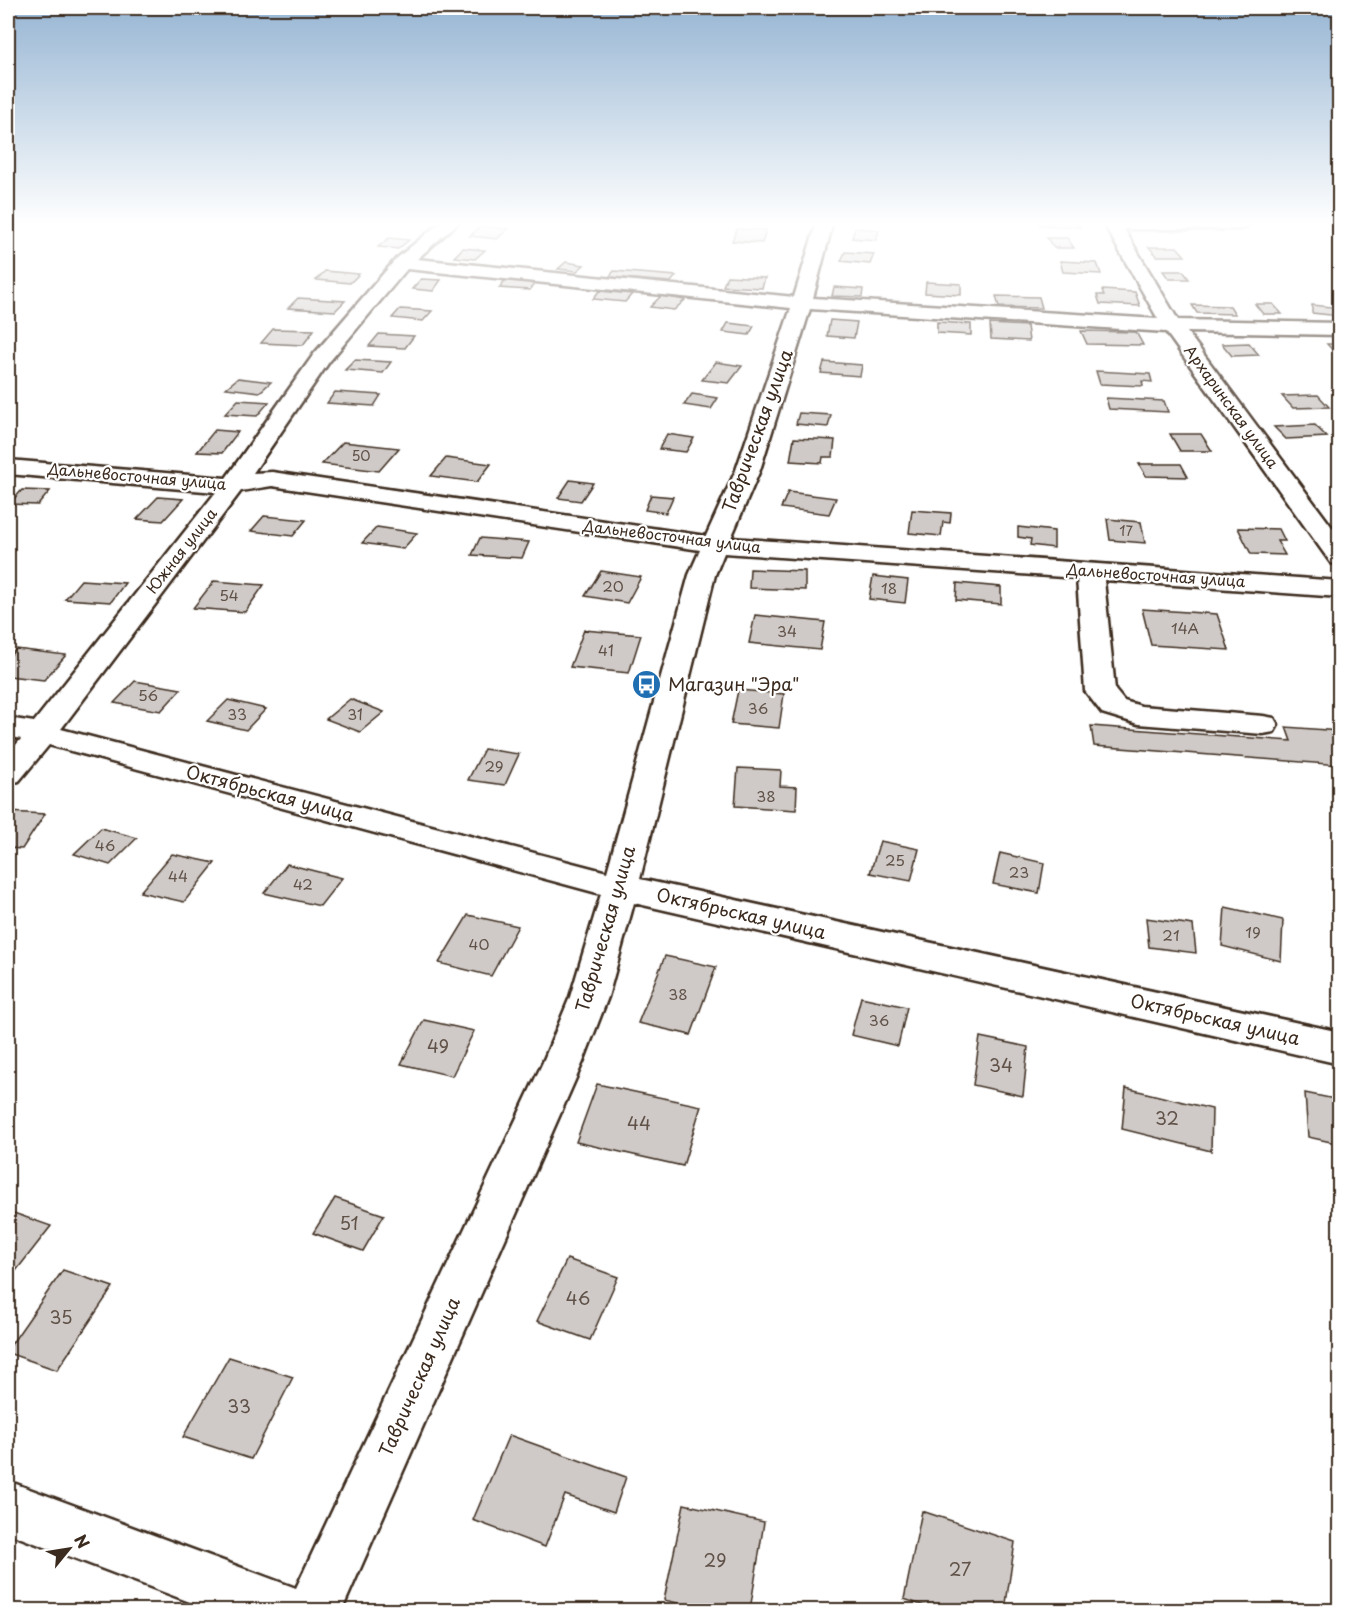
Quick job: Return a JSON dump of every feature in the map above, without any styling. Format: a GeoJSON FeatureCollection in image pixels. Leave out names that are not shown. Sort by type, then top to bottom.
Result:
{"type":"FeatureCollection","features":[{"type":"Feature","properties":{"kind":"street","name":"Южная улица"},"geometry":{"type":"LineString","coordinates":[[8,774],[233,486],[321,358],[373,298]]}},
{"type":"Feature","properties":{"kind":"street"},"geometry":{"type":"LineString","coordinates":[[747,298],[802,303],[1172,326],[1340,329]]}},
{"type":"Feature","properties":{"kind":"street","name":"Таврическая улица"},"geometry":{"type":"LineString","coordinates":[[314,1611],[563,1062],[589,997],[607,938],[702,575],[748,470],[804,298]]}},
{"type":"Feature","properties":{"kind":"street","name":"Архаринская улица"},"geometry":{"type":"LineString","coordinates":[[1155,298],[1172,326],[1340,557]]}},
{"type":"Feature","properties":{"kind":"street","name":"Дальневосточная улица"},"geometry":{"type":"LineString","coordinates":[[8,467],[233,486],[256,480],[290,481],[716,545],[1340,589]]}},
{"type":"Feature","properties":{"kind":"street"},"geometry":{"type":"LineString","coordinates":[[1090,571],[1100,691],[1113,707],[1138,715],[1263,725]]}},
{"type":"Feature","properties":{"kind":"street","name":"Октябрьская улица"},"geometry":{"type":"LineString","coordinates":[[8,727],[42,733],[619,887],[1340,1048]]}},
{"type":"Feature","properties":{"kind":"street"},"geometry":{"type":"LineString","coordinates":[[8,1507],[282,1611]]}},
{"type":"Feature","properties":{"kind":"building"},"geometry":{"type":"Polygon","coordinates":[[[298,298],[345,301],[335,311],[288,308],[298,298]]]}},
{"type":"Feature","properties":{"kind":"building"},"geometry":{"type":"Polygon","coordinates":[[[594,298],[629,298],[625,302],[593,299],[594,298]]]}},
{"type":"Feature","properties":{"kind":"building"},"geometry":{"type":"Polygon","coordinates":[[[659,298],[685,300],[674,310],[650,307],[659,298]]]}},
{"type":"Feature","properties":{"kind":"building"},"geometry":{"type":"Polygon","coordinates":[[[996,298],[1039,298],[1042,308],[999,307],[996,298]]]}},
{"type":"Feature","properties":{"kind":"building"},"geometry":{"type":"Polygon","coordinates":[[[1098,298],[1137,298],[1140,306],[1100,304],[1098,298]]]}},
{"type":"Feature","properties":{"kind":"building"},"geometry":{"type":"Polygon","coordinates":[[[1255,304],[1273,304],[1282,314],[1263,314],[1255,304]]]}},
{"type":"Feature","properties":{"kind":"building"},"geometry":{"type":"Polygon","coordinates":[[[1192,305],[1230,306],[1235,314],[1197,313],[1192,305]]]}},
{"type":"Feature","properties":{"kind":"building"},"geometry":{"type":"Polygon","coordinates":[[[1312,305],[1340,308],[1340,316],[1312,313],[1312,305]]]}},
{"type":"Feature","properties":{"kind":"building"},"geometry":{"type":"Polygon","coordinates":[[[400,309],[432,311],[423,321],[392,318],[400,309]]]}},
{"type":"Feature","properties":{"kind":"building"},"geometry":{"type":"Polygon","coordinates":[[[830,320],[857,322],[854,338],[827,336],[830,320]]]}},
{"type":"Feature","properties":{"kind":"building"},"geometry":{"type":"Polygon","coordinates":[[[937,322],[971,324],[971,335],[937,333],[937,322]]]}},
{"type":"Feature","properties":{"kind":"building"},"geometry":{"type":"Polygon","coordinates":[[[728,323],[754,326],[749,335],[723,332],[728,323]]]}},
{"type":"Feature","properties":{"kind":"building"},"geometry":{"type":"Polygon","coordinates":[[[990,324],[1027,326],[1029,341],[991,339],[990,324]]]}},
{"type":"Feature","properties":{"kind":"building"},"geometry":{"type":"Polygon","coordinates":[[[273,329],[314,330],[303,345],[261,343],[273,329]]]}},
{"type":"Feature","properties":{"kind":"building"},"geometry":{"type":"Polygon","coordinates":[[[1081,331],[1136,332],[1143,345],[1087,344],[1081,331]]]}},
{"type":"Feature","properties":{"kind":"building"},"geometry":{"type":"Polygon","coordinates":[[[379,334],[414,336],[405,348],[369,346],[379,334]]]}},
{"type":"Feature","properties":{"kind":"building"},"geometry":{"type":"Polygon","coordinates":[[[1249,343],[1259,355],[1232,356],[1222,344],[1249,343]]]}},
{"type":"Feature","properties":{"kind":"building"},"geometry":{"type":"Polygon","coordinates":[[[1327,344],[1340,344],[1340,357],[1339,357],[1327,344]]]}},
{"type":"Feature","properties":{"kind":"building"},"geometry":{"type":"Polygon","coordinates":[[[355,360],[391,362],[383,373],[345,370],[355,360]]]}},
{"type":"Feature","properties":{"kind":"building"},"geometry":{"type":"Polygon","coordinates":[[[716,362],[742,366],[729,383],[702,380],[716,362]]]}},
{"type":"Feature","properties":{"kind":"building"},"geometry":{"type":"Polygon","coordinates":[[[824,362],[862,365],[860,376],[821,373],[824,362]]]}},
{"type":"Feature","properties":{"kind":"building"},"geometry":{"type":"Polygon","coordinates":[[[1096,371],[1150,374],[1152,382],[1142,381],[1143,386],[1100,384],[1096,371]]]}},
{"type":"Feature","properties":{"kind":"building"},"geometry":{"type":"Polygon","coordinates":[[[238,378],[271,382],[260,392],[226,388],[238,378]]]}},
{"type":"Feature","properties":{"kind":"building"},"geometry":{"type":"Polygon","coordinates":[[[335,392],[381,395],[374,406],[327,403],[335,392]]]}},
{"type":"Feature","properties":{"kind":"building"},"geometry":{"type":"Polygon","coordinates":[[[692,394],[718,398],[711,409],[684,405],[692,394]]]}},
{"type":"Feature","properties":{"kind":"building"},"geometry":{"type":"Polygon","coordinates":[[[1318,395],[1329,407],[1293,408],[1282,396],[1318,395]]]}},
{"type":"Feature","properties":{"kind":"building"},"geometry":{"type":"Polygon","coordinates":[[[1106,398],[1164,401],[1168,412],[1109,409],[1106,398]]]}},
{"type":"Feature","properties":{"kind":"building"},"geometry":{"type":"Polygon","coordinates":[[[238,400],[269,402],[257,416],[225,414],[238,400]]]}},
{"type":"Feature","properties":{"kind":"building"},"geometry":{"type":"Polygon","coordinates":[[[799,413],[831,415],[828,427],[796,424],[799,413]]]}},
{"type":"Feature","properties":{"kind":"building"},"geometry":{"type":"Polygon","coordinates":[[[1315,425],[1327,437],[1286,439],[1274,427],[1315,425]]]}},
{"type":"Feature","properties":{"kind":"building"},"geometry":{"type":"Polygon","coordinates":[[[215,430],[238,432],[222,453],[197,452],[215,430]]]}},
{"type":"Feature","properties":{"kind":"building"},"geometry":{"type":"Polygon","coordinates":[[[667,434],[694,438],[686,452],[659,449],[667,434]]]}},
{"type":"Feature","properties":{"kind":"building"},"geometry":{"type":"Polygon","coordinates":[[[1170,434],[1201,434],[1212,451],[1180,451],[1170,434]]]}},
{"type":"Feature","properties":{"kind":"building"},"geometry":{"type":"Polygon","coordinates":[[[794,438],[835,440],[833,457],[823,457],[822,463],[790,461],[794,438]]]}},
{"type":"Feature","properties":{"kind":"building"},"geometry":{"type":"Polygon","coordinates":[[[343,442],[399,448],[379,471],[322,464],[343,442]]]}},
{"type":"Feature","properties":{"kind":"building"},"geometry":{"type":"Polygon","coordinates":[[[446,458],[491,464],[477,482],[431,476],[446,458]]]}},
{"type":"Feature","properties":{"kind":"building"},"geometry":{"type":"Polygon","coordinates":[[[1139,464],[1181,464],[1188,477],[1146,476],[1139,464]]]}},
{"type":"Feature","properties":{"kind":"building"},"geometry":{"type":"Polygon","coordinates":[[[570,480],[593,483],[581,501],[558,498],[570,480]]]}},
{"type":"Feature","properties":{"kind":"building"},"geometry":{"type":"Polygon","coordinates":[[[22,490],[50,491],[38,505],[9,504],[22,490]]]}},
{"type":"Feature","properties":{"kind":"building"},"geometry":{"type":"Polygon","coordinates":[[[788,492],[836,498],[829,514],[781,508],[788,492]]]}},
{"type":"Feature","properties":{"kind":"building"},"geometry":{"type":"Polygon","coordinates":[[[651,495],[673,497],[666,513],[645,510],[651,495]]]}},
{"type":"Feature","properties":{"kind":"building"},"geometry":{"type":"Polygon","coordinates":[[[158,497],[183,499],[163,521],[137,519],[158,497]]]}},
{"type":"Feature","properties":{"kind":"building"},"geometry":{"type":"Polygon","coordinates":[[[912,510],[951,513],[950,523],[943,522],[941,536],[909,533],[912,510]]]}},
{"type":"Feature","properties":{"kind":"building"},"geometry":{"type":"Polygon","coordinates":[[[264,516],[306,520],[293,536],[251,531],[264,516]]]}},
{"type":"Feature","properties":{"kind":"building"},"geometry":{"type":"Polygon","coordinates":[[[1107,519],[1141,522],[1145,543],[1110,540],[1107,519]]]}},
{"type":"Feature","properties":{"kind":"building"},"geometry":{"type":"Polygon","coordinates":[[[377,527],[417,533],[403,549],[362,543],[377,527]]]}},
{"type":"Feature","properties":{"kind":"building"},"geometry":{"type":"Polygon","coordinates":[[[1018,527],[1054,531],[1054,548],[1030,545],[1031,539],[1018,537],[1018,527]]]}},
{"type":"Feature","properties":{"kind":"building"},"geometry":{"type":"Polygon","coordinates":[[[1238,528],[1279,529],[1285,541],[1277,541],[1285,555],[1251,554],[1238,528]]]}},
{"type":"Feature","properties":{"kind":"building"},"geometry":{"type":"Polygon","coordinates":[[[480,538],[529,542],[522,558],[472,555],[480,538]]]}},
{"type":"Feature","properties":{"kind":"building"},"geometry":{"type":"Polygon","coordinates":[[[750,569],[805,571],[805,590],[749,588],[750,569]]]}},
{"type":"Feature","properties":{"kind":"building"},"geometry":{"type":"Polygon","coordinates":[[[601,571],[641,577],[627,603],[585,596],[601,571]]]}},
{"type":"Feature","properties":{"kind":"building"},"geometry":{"type":"Polygon","coordinates":[[[873,576],[908,580],[905,603],[869,599],[873,576]]]}},
{"type":"Feature","properties":{"kind":"building"},"geometry":{"type":"Polygon","coordinates":[[[81,580],[125,583],[111,602],[65,599],[81,580]]]}},
{"type":"Feature","properties":{"kind":"building"},"geometry":{"type":"Polygon","coordinates":[[[214,581],[264,585],[245,612],[193,608],[214,581]]]}},
{"type":"Feature","properties":{"kind":"building"},"geometry":{"type":"Polygon","coordinates":[[[957,583],[1001,587],[1001,604],[956,600],[957,583]]]}},
{"type":"Feature","properties":{"kind":"building"},"geometry":{"type":"Polygon","coordinates":[[[1142,609],[1217,614],[1229,650],[1151,645],[1142,609]]]}},
{"type":"Feature","properties":{"kind":"building"},"geometry":{"type":"Polygon","coordinates":[[[755,615],[825,622],[820,650],[749,643],[755,615]]]}},
{"type":"Feature","properties":{"kind":"building"},"geometry":{"type":"Polygon","coordinates":[[[584,630],[641,635],[629,673],[570,667],[584,630]]]}},
{"type":"Feature","properties":{"kind":"building"},"geometry":{"type":"Polygon","coordinates":[[[16,649],[66,655],[44,680],[8,676],[8,658],[16,649]]]}},
{"type":"Feature","properties":{"kind":"building"},"geometry":{"type":"Polygon","coordinates":[[[135,681],[181,689],[161,711],[114,703],[135,681]]]}},
{"type":"Feature","properties":{"kind":"building"},"geometry":{"type":"Polygon","coordinates":[[[738,690],[784,694],[779,728],[731,724],[738,690]]]}},
{"type":"Feature","properties":{"kind":"building"},"geometry":{"type":"Polygon","coordinates":[[[350,699],[384,712],[360,732],[326,719],[350,699]]]}},
{"type":"Feature","properties":{"kind":"building"},"geometry":{"type":"Polygon","coordinates":[[[228,700],[266,709],[246,730],[207,721],[228,700]]]}},
{"type":"Feature","properties":{"kind":"building"},"geometry":{"type":"Polygon","coordinates":[[[1091,726],[1291,741],[1286,727],[1340,731],[1340,765],[1094,746],[1091,726]]]}},
{"type":"Feature","properties":{"kind":"building"},"geometry":{"type":"Polygon","coordinates":[[[484,749],[519,754],[505,785],[468,780],[484,749]]]}},
{"type":"Feature","properties":{"kind":"building"},"geometry":{"type":"Polygon","coordinates":[[[738,768],[781,770],[780,786],[797,787],[796,810],[735,806],[738,768]]]}},
{"type":"Feature","properties":{"kind":"building"},"geometry":{"type":"Polygon","coordinates":[[[8,812],[45,814],[22,849],[8,848],[8,812]]]}},
{"type":"Feature","properties":{"kind":"building"},"geometry":{"type":"Polygon","coordinates":[[[101,828],[137,838],[110,865],[74,854],[101,828]]]}},
{"type":"Feature","properties":{"kind":"building"},"geometry":{"type":"Polygon","coordinates":[[[880,841],[919,849],[911,881],[870,873],[880,841]]]}},
{"type":"Feature","properties":{"kind":"building"},"geometry":{"type":"Polygon","coordinates":[[[1000,853],[1044,863],[1039,893],[993,884],[1000,853]]]}},
{"type":"Feature","properties":{"kind":"building"},"geometry":{"type":"Polygon","coordinates":[[[172,854],[215,863],[184,902],[140,892],[172,854]]]}},
{"type":"Feature","properties":{"kind":"building"},"geometry":{"type":"Polygon","coordinates":[[[287,864],[342,878],[320,906],[264,893],[287,864]]]}},
{"type":"Feature","properties":{"kind":"building"},"geometry":{"type":"Polygon","coordinates":[[[1225,907],[1283,920],[1281,961],[1222,946],[1225,907]]]}},
{"type":"Feature","properties":{"kind":"building"},"geometry":{"type":"Polygon","coordinates":[[[468,915],[518,926],[491,976],[439,963],[468,915]]]}},
{"type":"Feature","properties":{"kind":"building"},"geometry":{"type":"Polygon","coordinates":[[[1146,918],[1193,925],[1196,953],[1149,947],[1146,918]]]}},
{"type":"Feature","properties":{"kind":"building"},"geometry":{"type":"Polygon","coordinates":[[[665,956],[716,967],[691,1035],[638,1023],[665,956]]]}},
{"type":"Feature","properties":{"kind":"building"},"geometry":{"type":"Polygon","coordinates":[[[861,997],[907,1007],[898,1046],[851,1035],[861,997]]]}},
{"type":"Feature","properties":{"kind":"building"},"geometry":{"type":"Polygon","coordinates":[[[424,1020],[474,1031],[452,1076],[401,1064],[424,1020]]]}},
{"type":"Feature","properties":{"kind":"building"},"geometry":{"type":"Polygon","coordinates":[[[980,1037],[1028,1047],[1023,1096],[973,1085],[980,1037]]]}},
{"type":"Feature","properties":{"kind":"building"},"geometry":{"type":"Polygon","coordinates":[[[597,1084],[701,1106],[683,1166],[576,1142],[597,1084]]]}},
{"type":"Feature","properties":{"kind":"building"},"geometry":{"type":"Polygon","coordinates":[[[1126,1088],[1212,1109],[1211,1151],[1122,1129],[1126,1088]]]}},
{"type":"Feature","properties":{"kind":"building"},"geometry":{"type":"Polygon","coordinates":[[[1305,1093],[1340,1100],[1340,1144],[1308,1137],[1305,1093]]]}},
{"type":"Feature","properties":{"kind":"building"},"geometry":{"type":"Polygon","coordinates":[[[335,1198],[384,1215],[363,1251],[313,1233],[335,1198]]]}},
{"type":"Feature","properties":{"kind":"building"},"geometry":{"type":"Polygon","coordinates":[[[8,1211],[51,1226],[8,1281],[8,1211]]]}},
{"type":"Feature","properties":{"kind":"building"},"geometry":{"type":"Polygon","coordinates":[[[567,1259],[618,1277],[590,1340],[537,1321],[567,1259]]]}},
{"type":"Feature","properties":{"kind":"building"},"geometry":{"type":"Polygon","coordinates":[[[63,1270],[113,1287],[57,1370],[8,1353],[8,1349],[63,1270]]]}},
{"type":"Feature","properties":{"kind":"building"},"geometry":{"type":"Polygon","coordinates":[[[229,1357],[293,1377],[251,1459],[183,1437],[229,1357]]]}},
{"type":"Feature","properties":{"kind":"building"},"geometry":{"type":"Polygon","coordinates":[[[509,1435],[626,1477],[614,1512],[565,1495],[545,1547],[473,1520],[509,1435]]]}},
{"type":"Feature","properties":{"kind":"building"},"geometry":{"type":"Polygon","coordinates":[[[684,1504],[764,1522],[750,1610],[708,1610],[664,1600],[684,1504]]]}},
{"type":"Feature","properties":{"kind":"building"},"geometry":{"type":"Polygon","coordinates":[[[922,1511],[1015,1542],[1005,1610],[936,1610],[904,1599],[922,1511]]]}},
{"type":"Feature","properties":{"kind":"place","name":"Магазин \"Эра\""},"geometry":{"type":"Point","coordinates":[647,685]}}]}
